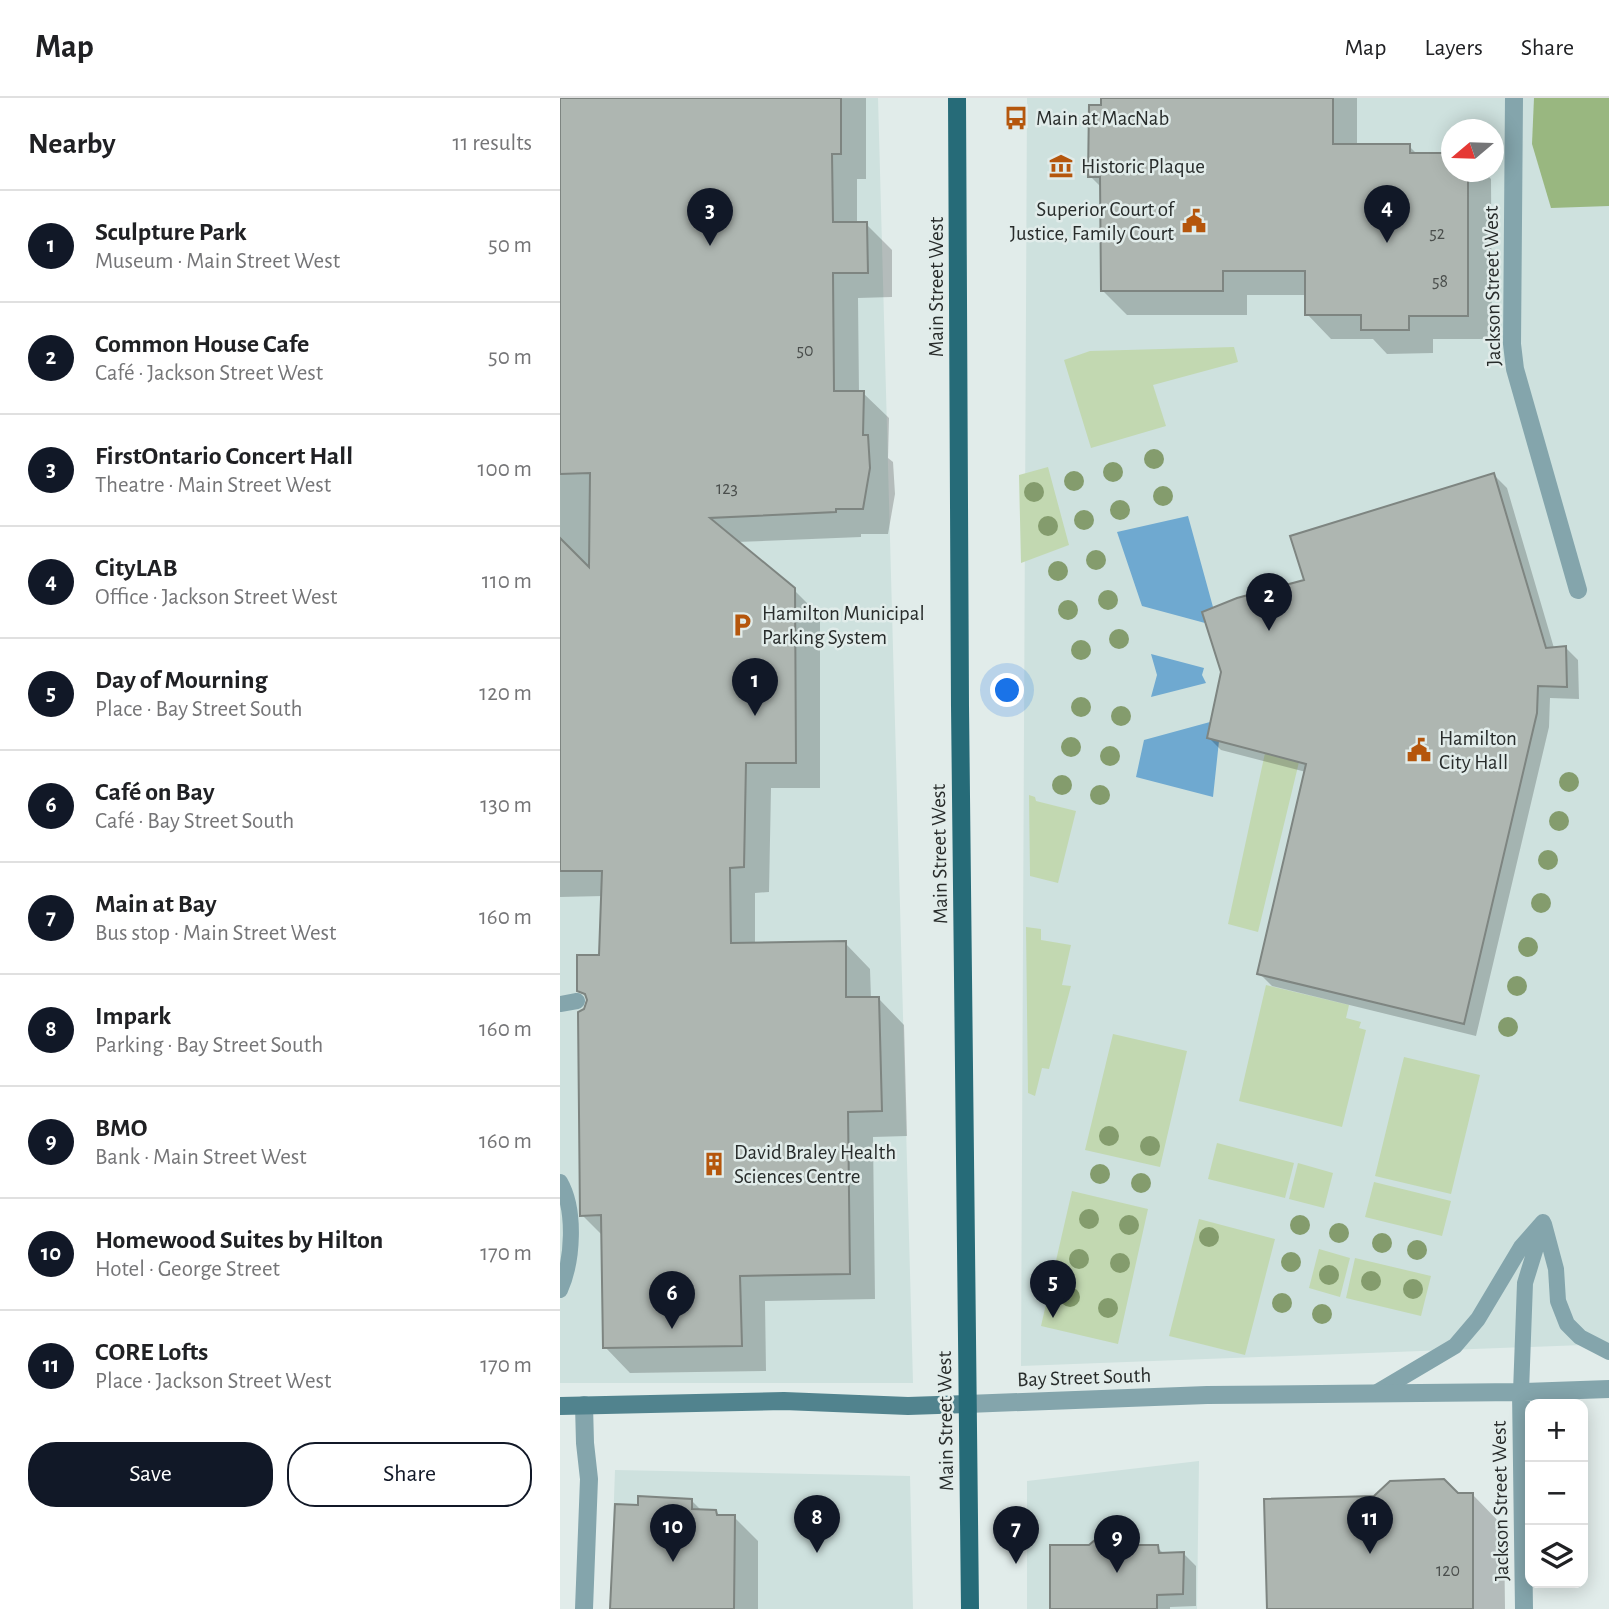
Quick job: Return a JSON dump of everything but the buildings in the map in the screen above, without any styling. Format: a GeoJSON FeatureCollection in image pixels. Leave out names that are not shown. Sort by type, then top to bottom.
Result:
{"type":"FeatureCollection","features":[{"type":"Feature","properties":{"kind":"main road","name":"Main Street West"},"geometry":{"type":"LineString","coordinates":[[957,98],[960,694],[970,1609]]}},
{"type":"Feature","properties":{"kind":"main road","name":"Bay Street South"},"geometry":{"type":"LineString","coordinates":[[560,1406],[784,1401],[908,1406],[967,1404]]}},
{"type":"Feature","properties":{"kind":"street","name":"Jackson Street West"},"geometry":{"type":"LineString","coordinates":[[1514,98],[1512,344],[1515,369],[1578,590]]}},
{"type":"Feature","properties":{"kind":"street","name":"Bay Street South"},"geometry":{"type":"LineString","coordinates":[[967,1404],[1208,1395],[1609,1389]]}},
{"type":"Feature","properties":{"kind":"street","name":"Jackson Street West"},"geometry":{"type":"LineString","coordinates":[[1521,1392],[1524,1609]]}},
{"type":"Feature","properties":{"kind":"street"},"geometry":{"type":"LineString","coordinates":[[584,1405],[589,1479],[584,1609]]}},
{"type":"Feature","properties":{"kind":"lane"},"geometry":{"type":"LineString","coordinates":[[560,1004],[578,1001]]}},
{"type":"Feature","properties":{"kind":"lane"},"geometry":{"type":"LineString","coordinates":[[560,1182],[567,1200],[570,1240],[565,1280],[560,1290]]}},
{"type":"Feature","properties":{"kind":"lane"},"geometry":{"type":"LineString","coordinates":[[1543,1222],[1556,1269],[1558,1301],[1567,1324],[1580,1337],[1609,1352]]}},
{"type":"Feature","properties":{"kind":"lane"},"geometry":{"type":"LineString","coordinates":[[1521,1392],[1525,1283],[1543,1222]]}},
{"type":"Feature","properties":{"kind":"lane"},"geometry":{"type":"LineString","coordinates":[[1374,1394],[1455,1346],[1478,1319],[1521,1247],[1543,1222]]}},
{"type":"Feature","properties":{"kind":"shaded area"},"geometry":{"type":"Polygon","coordinates":[[[560,98],[878,98],[913,1383],[560,1383],[560,98]]]}},
{"type":"Feature","properties":{"kind":"shaded area"},"geometry":{"type":"Polygon","coordinates":[[[1027,98],[1554,98],[1609,198],[1609,1344],[1021,1366],[1027,98]]]}},
{"type":"Feature","properties":{"kind":"shaded area"},"geometry":{"type":"Polygon","coordinates":[[[1199,1461],[1197,1609],[1027,1609],[1027,1481],[1199,1461]]]}},
{"type":"Feature","properties":{"kind":"shaded area"},"geometry":{"type":"Polygon","coordinates":[[[615,1470],[910,1476],[913,1609],[610,1609],[615,1470]]]}},
{"type":"Feature","properties":{"kind":"green space"},"geometry":{"type":"Polygon","coordinates":[[[1534,98],[1609,98],[1609,206],[1551,208],[1532,144],[1534,98]]]}},
{"type":"Feature","properties":{"kind":"green space"},"geometry":{"type":"Polygon","coordinates":[[[1234,347],[1238,362],[1153,385],[1166,426],[1091,448],[1064,360],[1090,351],[1234,347]]]}},
{"type":"Feature","properties":{"kind":"green space"},"geometry":{"type":"Polygon","coordinates":[[[1048,467],[1069,545],[1021,563],[1019,475],[1048,467]]]}},
{"type":"Feature","properties":{"kind":"green space"},"geometry":{"type":"Polygon","coordinates":[[[1265,753],[1299,762],[1258,932],[1228,924],[1265,753]]]}},
{"type":"Feature","properties":{"kind":"green space"},"geometry":{"type":"Polygon","coordinates":[[[1029,795],[1035,797],[1036,801],[1076,811],[1058,883],[1030,876],[1029,795]]]}},
{"type":"Feature","properties":{"kind":"green space"},"geometry":{"type":"Polygon","coordinates":[[[1026,927],[1041,929],[1041,940],[1071,945],[1062,985],[1071,986],[1049,1069],[1042,1068],[1035,1096],[1028,1093],[1026,927]]]}},
{"type":"Feature","properties":{"kind":"green space"},"geometry":{"type":"Polygon","coordinates":[[[1266,985],[1349,1005],[1346,1018],[1361,1022],[1359,1028],[1366,1030],[1342,1127],[1239,1101],[1266,985]]]}},
{"type":"Feature","properties":{"kind":"green space"},"geometry":{"type":"Polygon","coordinates":[[[1113,1034],[1187,1051],[1160,1167],[1085,1150],[1113,1034]]]}},
{"type":"Feature","properties":{"kind":"green space"},"geometry":{"type":"Polygon","coordinates":[[[1404,1057],[1480,1075],[1451,1194],[1375,1176],[1404,1057]]]}},
{"type":"Feature","properties":{"kind":"green space"},"geometry":{"type":"Polygon","coordinates":[[[1217,1143],[1294,1163],[1285,1198],[1208,1179],[1217,1143]]]}},
{"type":"Feature","properties":{"kind":"green space"},"geometry":{"type":"Polygon","coordinates":[[[1298,1163],[1333,1173],[1324,1208],[1289,1199],[1298,1163]]]}},
{"type":"Feature","properties":{"kind":"green space"},"geometry":{"type":"Polygon","coordinates":[[[1374,1182],[1451,1201],[1442,1236],[1365,1217],[1374,1182]]]}},
{"type":"Feature","properties":{"kind":"green space"},"geometry":{"type":"Polygon","coordinates":[[[1072,1191],[1148,1209],[1118,1344],[1041,1326],[1072,1191]]]}},
{"type":"Feature","properties":{"kind":"green space"},"geometry":{"type":"Polygon","coordinates":[[[1199,1219],[1275,1239],[1245,1355],[1169,1336],[1199,1219]]]}},
{"type":"Feature","properties":{"kind":"green space"},"geometry":{"type":"Polygon","coordinates":[[[1319,1249],[1350,1258],[1340,1297],[1309,1288],[1319,1249]]]}},
{"type":"Feature","properties":{"kind":"green space"},"geometry":{"type":"Polygon","coordinates":[[[1355,1258],[1431,1276],[1421,1316],[1346,1298],[1355,1258]]]}},
{"type":"Feature","properties":{"kind":"water"},"geometry":{"type":"Polygon","coordinates":[[[1188,516],[1213,607],[1203,612],[1205,623],[1142,606],[1117,532],[1188,516]]]}},
{"type":"Feature","properties":{"kind":"water"},"geometry":{"type":"Polygon","coordinates":[[[1151,654],[1204,668],[1202,675],[1206,683],[1151,697],[1157,675],[1151,654]]]}},
{"type":"Feature","properties":{"kind":"water"},"geometry":{"type":"Polygon","coordinates":[[[1210,722],[1207,737],[1219,741],[1213,797],[1136,777],[1144,740],[1210,722]]]}},
{"type":"Feature","properties":{"kind":"place","name":"Main at MacNab"},"geometry":{"type":"Point","coordinates":[1016,118]}},
{"type":"Feature","properties":{"kind":"place","name":"Historic Plaque"},"geometry":{"type":"Point","coordinates":[1061,166]}},
{"type":"Feature","properties":{"kind":"place","name":"Superior Court of Justice, Family Court"},"geometry":{"type":"Point","coordinates":[1194,221]}},
{"type":"Feature","properties":{"kind":"place","name":"CityLAB"},"geometry":{"type":"Point","coordinates":[1387,243]}},
{"type":"Feature","properties":{"kind":"place","name":"FirstOntario Concert Hall"},"geometry":{"type":"Point","coordinates":[710,246]}},
{"type":"Feature","properties":{"kind":"place","name":"Hamilton Municipal Parking System"},"geometry":{"type":"Point","coordinates":[742,625]}},
{"type":"Feature","properties":{"kind":"place","name":"Common House Cafe"},"geometry":{"type":"Point","coordinates":[1269,631]}},
{"type":"Feature","properties":{"kind":"place","name":"Sculpture Park"},"geometry":{"type":"Point","coordinates":[755,716]}},
{"type":"Feature","properties":{"kind":"place","name":"Hamilton City Hall"},"geometry":{"type":"Point","coordinates":[1419,750]}},
{"type":"Feature","properties":{"kind":"place","name":"David Braley Health Sciences Centre"},"geometry":{"type":"Point","coordinates":[714,1164]}},
{"type":"Feature","properties":{"kind":"place","name":"Day of Mourning"},"geometry":{"type":"Point","coordinates":[1053,1318]}},
{"type":"Feature","properties":{"kind":"place","name":"Café on Bay"},"geometry":{"type":"Point","coordinates":[672,1329]}},
{"type":"Feature","properties":{"kind":"place","name":"Impark"},"geometry":{"type":"Point","coordinates":[817,1553]}},
{"type":"Feature","properties":{"kind":"place","name":"CORE Lofts"},"geometry":{"type":"Point","coordinates":[1370,1554]}},
{"type":"Feature","properties":{"kind":"place","name":"Homewood Suites by Hilton"},"geometry":{"type":"Point","coordinates":[673,1562]}},
{"type":"Feature","properties":{"kind":"place","name":"Main at Bay"},"geometry":{"type":"Point","coordinates":[1016,1564]}},
{"type":"Feature","properties":{"kind":"place","name":"BMO"},"geometry":{"type":"Point","coordinates":[1117,1573]}}]}
